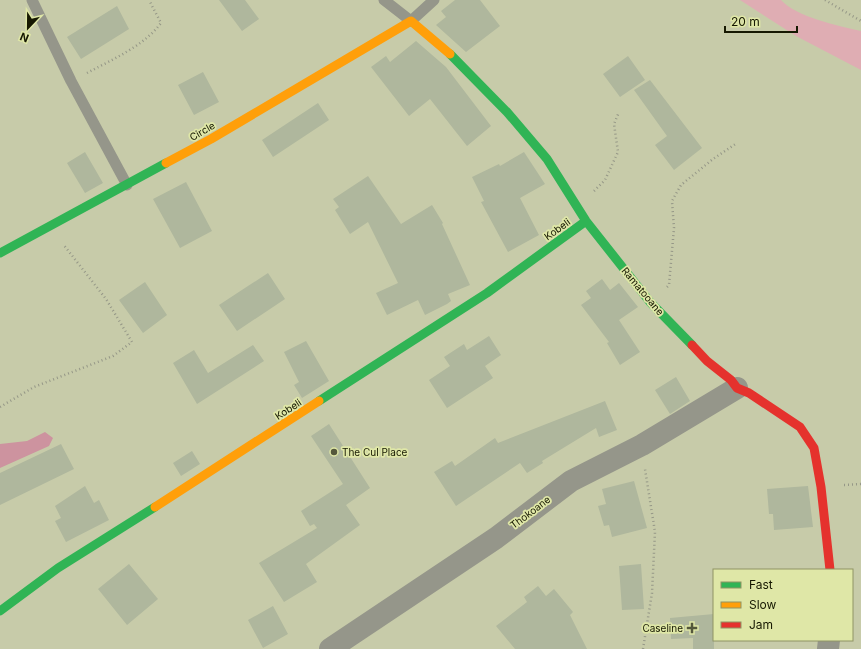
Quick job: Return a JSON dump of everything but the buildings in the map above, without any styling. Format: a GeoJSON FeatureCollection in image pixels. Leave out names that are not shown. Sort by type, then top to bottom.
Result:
{"type":"FeatureCollection","features":[{"type":"Feature","properties":{"kind":"street","name":"Circle"},"geometry":{"type":"LineString","coordinates":[[0,253],[211,139],[411,20]]}},
{"type":"Feature","properties":{"kind":"street","name":"Ramatooane"},"geometry":{"type":"LineString","coordinates":[[411,20],[443,47],[507,112],[548,159],[586,221],[650,302],[707,361],[731,380],[737,388],[750,393],[800,427],[814,448],[821,487],[830,569]]}},
{"type":"Feature","properties":{"kind":"street","name":"Kobeli"},"geometry":{"type":"LineString","coordinates":[[0,611],[58,568],[197,481],[487,293],[586,221]]}},
{"type":"Feature","properties":{"kind":"street","name":"Thokoane"},"geometry":{"type":"LineString","coordinates":[[330,649],[496,538],[571,481],[642,445],[737,388]]}},
{"type":"Feature","properties":{"kind":"lane"},"geometry":{"type":"LineString","coordinates":[[32,0],[71,81],[127,185]]}},
{"type":"Feature","properties":{"kind":"lane"},"geometry":{"type":"LineString","coordinates":[[384,0],[411,20],[434,0]]}},
{"type":"Feature","properties":{"kind":"path"},"geometry":{"type":"LineString","coordinates":[[71,81],[129,50],[155,31],[161,22],[149,0]]}},
{"type":"Feature","properties":{"kind":"path"},"geometry":{"type":"LineString","coordinates":[[825,0],[861,21]]}},
{"type":"Feature","properties":{"kind":"path"},"geometry":{"type":"LineString","coordinates":[[577,208],[605,180],[618,152],[614,124],[618,112]]}},
{"type":"Feature","properties":{"kind":"path"},"geometry":{"type":"LineString","coordinates":[[650,302],[669,285],[674,228],[672,201],[681,185],[713,159],[737,143]]}},
{"type":"Feature","properties":{"kind":"path"},"geometry":{"type":"LineString","coordinates":[[0,407],[34,387],[113,356],[132,342],[106,299],[49,226]]}},
{"type":"Feature","properties":{"kind":"path"},"geometry":{"type":"LineString","coordinates":[[642,445],[655,532],[652,593],[643,649]]}},
{"type":"Feature","properties":{"kind":"shaded area"},"geometry":{"type":"Polygon","coordinates":[[[740,0],[781,0],[788,6],[807,16],[861,31],[861,70],[796,36],[740,0]]]}},
{"type":"Feature","properties":{"kind":"shaded area"},"geometry":{"type":"Polygon","coordinates":[[[45,432],[53,438],[49,446],[0,468],[0,444],[27,441],[45,432]]]}},
{"type":"Feature","properties":{"kind":"traffic: fast"},"geometry":{"type":"LineString","coordinates":[[450,54],[507,112],[547,159],[586,221],[650,302],[692,345]]}},
{"type":"Feature","properties":{"kind":"traffic: fast"},"geometry":{"type":"LineString","coordinates":[[0,253],[166,163]]}},
{"type":"Feature","properties":{"kind":"traffic: fast"},"geometry":{"type":"LineString","coordinates":[[319,401],[487,293],[586,221]]}},
{"type":"Feature","properties":{"kind":"traffic: fast"},"geometry":{"type":"LineString","coordinates":[[0,611],[58,568],[155,507]]}},
{"type":"Feature","properties":{"kind":"traffic: slow"},"geometry":{"type":"LineString","coordinates":[[166,163],[211,139],[411,21],[450,54]]}},
{"type":"Feature","properties":{"kind":"traffic: slow"},"geometry":{"type":"LineString","coordinates":[[155,507],[319,401]]}},
{"type":"Feature","properties":{"kind":"traffic: jam"},"geometry":{"type":"LineString","coordinates":[[692,345],[707,361],[731,380],[737,388],[749,393],[800,427],[814,448],[821,487],[830,569]]}},
{"type":"Feature","properties":{"kind":"place","name":"The Cul Place"},"geometry":{"type":"Point","coordinates":[334,452]}},
{"type":"Feature","properties":{"kind":"place","name":"Caseline"},"geometry":{"type":"Point","coordinates":[692,628]}}]}
